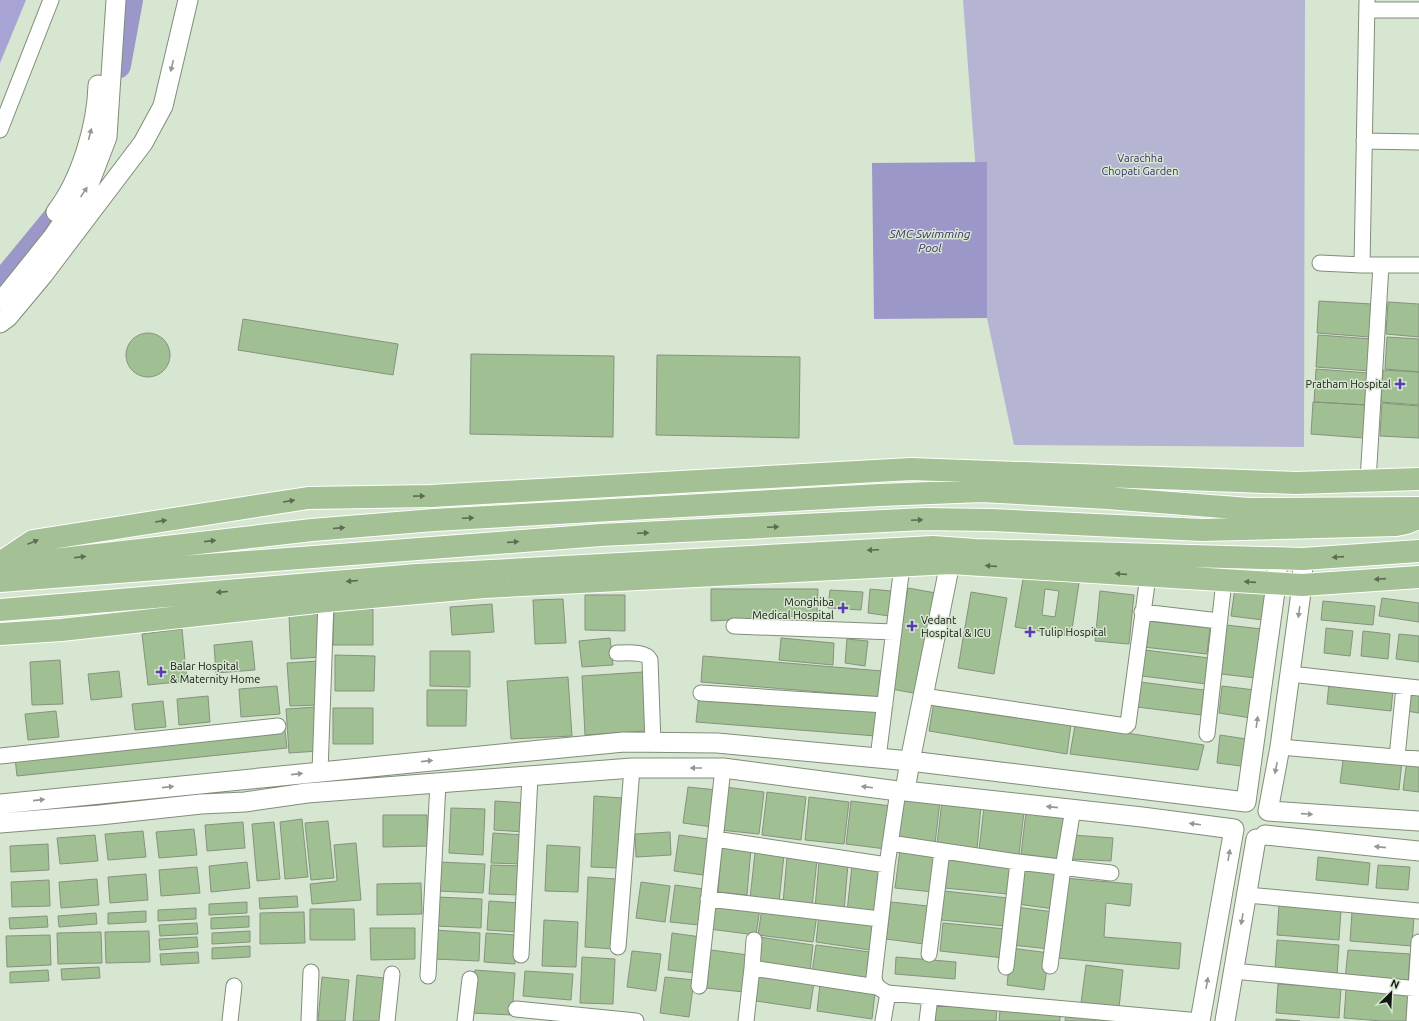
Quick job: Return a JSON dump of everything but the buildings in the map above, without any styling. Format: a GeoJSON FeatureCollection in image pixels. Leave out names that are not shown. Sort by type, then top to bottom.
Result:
{"type":"FeatureCollection","features":[{"type":"Feature","properties":{"kind":"main road"},"geometry":{"type":"LineString","coordinates":[[0,563],[33,541],[308,498],[431,496],[911,469],[1288,482],[1419,479]]}},
{"type":"Feature","properties":{"kind":"main road"},"geometry":{"type":"LineString","coordinates":[[0,566],[296,532],[426,520],[880,495],[982,491],[1107,498],[1249,509],[1419,508]]}},
{"type":"Feature","properties":{"kind":"main road"},"geometry":{"type":"LineString","coordinates":[[0,581],[601,535],[908,520],[992,520],[1202,530],[1396,525],[1419,518]]}},
{"type":"Feature","properties":{"kind":"main road"},"geometry":{"type":"LineString","coordinates":[[0,597],[333,567],[885,535],[920,534],[1031,539],[1266,544],[1379,538],[1414,552]]}},
{"type":"Feature","properties":{"kind":"main road"},"geometry":{"type":"LineString","coordinates":[[0,610],[417,575],[933,547],[975,550],[1304,559],[1414,552]]}},
{"type":"Feature","properties":{"kind":"main road"},"geometry":{"type":"LineString","coordinates":[[0,634],[61,630],[326,601],[484,586],[950,563],[1302,585],[1419,577]]}},
{"type":"Feature","properties":{"kind":"street"},"geometry":{"type":"LineString","coordinates":[[0,130],[51,0]]}},
{"type":"Feature","properties":{"kind":"street"},"geometry":{"type":"LineString","coordinates":[[0,323],[8,317],[43,275],[143,143],[163,106],[188,0]]}},
{"type":"Feature","properties":{"kind":"street"},"geometry":{"type":"LineString","coordinates":[[1362,265],[1367,5],[1419,10]]}},
{"type":"Feature","properties":{"kind":"street"},"geometry":{"type":"LineString","coordinates":[[0,286],[64,201],[84,157],[94,119],[102,35],[115,8]]}},
{"type":"Feature","properties":{"kind":"street"},"geometry":{"type":"LineString","coordinates":[[0,301],[52,238],[89,184],[107,137],[115,8]]}},
{"type":"Feature","properties":{"kind":"street"},"geometry":{"type":"LineString","coordinates":[[0,336],[19,320],[94,227],[153,150],[168,122],[184,74],[188,51],[181,28]]}},
{"type":"Feature","properties":{"kind":"street"},"geometry":{"type":"LineString","coordinates":[[1364,141],[1419,142]]}},
{"type":"Feature","properties":{"kind":"street"},"geometry":{"type":"LineString","coordinates":[[1320,263],[1419,265]]}},
{"type":"Feature","properties":{"kind":"street"},"geometry":{"type":"LineString","coordinates":[[1368,481],[1381,265]]}},
{"type":"Feature","properties":{"kind":"street"},"geometry":{"type":"LineString","coordinates":[[752,968],[930,997],[1200,1021],[1234,829],[1232,815],[1235,809],[1246,802],[1276,584],[1278,558]]}},
{"type":"Feature","properties":{"kind":"street"},"geometry":{"type":"LineString","coordinates":[[1268,811],[1280,747],[1302,585],[1304,559]]}},
{"type":"Feature","properties":{"kind":"street"},"geometry":{"type":"LineString","coordinates":[[883,1021],[882,990],[874,977],[890,843],[901,791],[910,761],[950,563]]}},
{"type":"Feature","properties":{"kind":"street"},"geometry":{"type":"LineString","coordinates":[[878,758],[902,566]]}},
{"type":"Feature","properties":{"kind":"street"},"geometry":{"type":"LineString","coordinates":[[923,696],[1126,726],[1128,724],[1148,576]]}},
{"type":"Feature","properties":{"kind":"street"},"geometry":{"type":"LineString","coordinates":[[1207,734],[1224,581]]}},
{"type":"Feature","properties":{"kind":"street"},"geometry":{"type":"LineString","coordinates":[[320,772],[326,601]]}},
{"type":"Feature","properties":{"kind":"street"},"geometry":{"type":"LineString","coordinates":[[1142,612],[1219,621]]}},
{"type":"Feature","properties":{"kind":"street"},"geometry":{"type":"LineString","coordinates":[[734,626],[894,632]]}},
{"type":"Feature","properties":{"kind":"street"},"geometry":{"type":"LineString","coordinates":[[617,652],[644,655],[649,657],[653,743]]}},
{"type":"Feature","properties":{"kind":"street"},"geometry":{"type":"LineString","coordinates":[[1290,674],[1412,688],[1397,757]]}},
{"type":"Feature","properties":{"kind":"street"},"geometry":{"type":"LineString","coordinates":[[701,693],[885,705]]}},
{"type":"Feature","properties":{"kind":"street"},"geometry":{"type":"LineString","coordinates":[[0,756],[278,726]]}},
{"type":"Feature","properties":{"kind":"street"},"geometry":{"type":"LineString","coordinates":[[0,804],[624,742],[717,743],[910,761],[1258,803],[1264,806],[1268,811],[1270,824],[1268,830],[1260,837],[1247,895],[1225,1021]]}},
{"type":"Feature","properties":{"kind":"street"},"geometry":{"type":"LineString","coordinates":[[1280,747],[1419,759]]}},
{"type":"Feature","properties":{"kind":"street"},"geometry":{"type":"LineString","coordinates":[[618,947],[632,768]]}},
{"type":"Feature","properties":{"kind":"street"},"geometry":{"type":"LineString","coordinates":[[0,823],[100,815],[201,804],[245,802],[307,793],[632,768],[723,768],[901,791],[1234,829],[1241,837],[1247,840],[1260,837],[1419,851]]}},
{"type":"Feature","properties":{"kind":"street"},"geometry":{"type":"LineString","coordinates":[[699,986],[723,768]]}},
{"type":"Feature","properties":{"kind":"street"},"geometry":{"type":"LineString","coordinates":[[521,955],[530,776]]}},
{"type":"Feature","properties":{"kind":"street"},"geometry":{"type":"LineString","coordinates":[[428,976],[438,783]]}},
{"type":"Feature","properties":{"kind":"street"},"geometry":{"type":"LineString","coordinates":[[1050,966],[1063,868],[1073,810]]}},
{"type":"Feature","properties":{"kind":"street"},"geometry":{"type":"LineString","coordinates":[[1268,811],[1419,821]]}},
{"type":"Feature","properties":{"kind":"street"},"geometry":{"type":"LineString","coordinates":[[715,839],[887,865]]}},
{"type":"Feature","properties":{"kind":"street"},"geometry":{"type":"LineString","coordinates":[[890,843],[1018,862],[1111,873]]}},
{"type":"Feature","properties":{"kind":"street"},"geometry":{"type":"LineString","coordinates":[[929,954],[942,851]]}},
{"type":"Feature","properties":{"kind":"street"},"geometry":{"type":"LineString","coordinates":[[1006,967],[1018,862]]}},
{"type":"Feature","properties":{"kind":"street"},"geometry":{"type":"LineString","coordinates":[[1247,895],[1419,911]]}},
{"type":"Feature","properties":{"kind":"street"},"geometry":{"type":"LineString","coordinates":[[708,899],[880,919]]}},
{"type":"Feature","properties":{"kind":"street"},"geometry":{"type":"LineString","coordinates":[[746,1021],[754,940]]}},
{"type":"Feature","properties":{"kind":"street"},"geometry":{"type":"LineString","coordinates":[[1414,1021],[1418,989],[1419,942]]}},
{"type":"Feature","properties":{"kind":"street"},"geometry":{"type":"LineString","coordinates":[[1233,971],[1418,989]]}},
{"type":"Feature","properties":{"kind":"street"},"geometry":{"type":"LineString","coordinates":[[309,1021],[311,972]]}},
{"type":"Feature","properties":{"kind":"street"},"geometry":{"type":"LineString","coordinates":[[387,1021],[392,974]]}},
{"type":"Feature","properties":{"kind":"street"},"geometry":{"type":"LineString","coordinates":[[465,1021],[470,979]]}},
{"type":"Feature","properties":{"kind":"street"},"geometry":{"type":"LineString","coordinates":[[230,1021],[234,986]]}},
{"type":"Feature","properties":{"kind":"street"},"geometry":{"type":"LineString","coordinates":[[927,1021],[930,997]]}},
{"type":"Feature","properties":{"kind":"street"},"geometry":{"type":"LineString","coordinates":[[516,1009],[636,1021]]}},
{"type":"Feature","properties":{"kind":"green space","name":"Varachha Chopati Garden"},"geometry":{"type":"Polygon","coordinates":[[[963,0],[1305,0],[1304,447],[1014,445],[987,318],[963,0]]]}},
{"type":"Feature","properties":{"kind":"shaded area"},"geometry":{"type":"Polygon","coordinates":[[[0,0],[26,0],[0,63],[0,0]]]}},
{"type":"Feature","properties":{"kind":"water","name":"SMC Swimming Pool"},"geometry":{"type":"Polygon","coordinates":[[[987,162],[987,318],[874,319],[872,163],[987,162]]]}},
{"type":"Feature","properties":{"kind":"waterway"},"geometry":{"type":"LineString","coordinates":[[117,65],[129,0]]}},
{"type":"Feature","properties":{"kind":"waterway"},"geometry":{"type":"LineString","coordinates":[[0,282],[10,275],[60,214]]}},
{"type":"Feature","properties":{"kind":"place","name":"Pratham Hospital"},"geometry":{"type":"Point","coordinates":[1400,384]}},
{"type":"Feature","properties":{"kind":"place","name":"Monghiba Medical Hospital"},"geometry":{"type":"Point","coordinates":[843,608]}},
{"type":"Feature","properties":{"kind":"place","name":"Vedant Hospital & ICU"},"geometry":{"type":"Point","coordinates":[912,626]}},
{"type":"Feature","properties":{"kind":"place","name":"Tulip Hospital"},"geometry":{"type":"Point","coordinates":[1030,632]}},
{"type":"Feature","properties":{"kind":"place","name":"Balar Hospital & Maternity Home"},"geometry":{"type":"Point","coordinates":[161,672]}}]}
